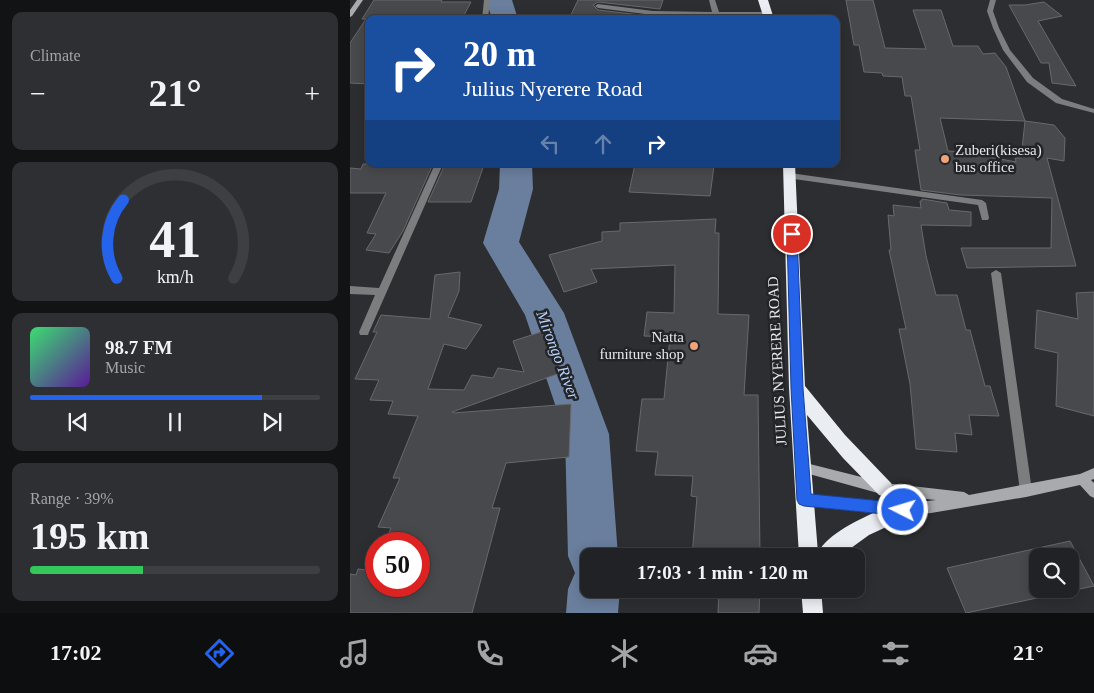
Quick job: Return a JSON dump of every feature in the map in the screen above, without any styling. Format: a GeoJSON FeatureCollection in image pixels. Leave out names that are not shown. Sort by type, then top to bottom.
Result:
{"type":"FeatureCollection","features":[{"type":"Feature","properties":{"kind":"highway"},"geometry":{"type":"LineString","coordinates":[[763,0],[768,15]]}},
{"type":"Feature","properties":{"kind":"highway","name":"JULIUS NYERERE ROAD"},"geometry":{"type":"LineString","coordinates":[[790,170],[797,388],[808,548]]}},
{"type":"Feature","properties":{"kind":"highway"},"geometry":{"type":"LineString","coordinates":[[797,388],[825,427],[853,459],[886,489]]}},
{"type":"Feature","properties":{"kind":"highway"},"geometry":{"type":"LineString","coordinates":[[833,548],[838,543],[903,510]]}},
{"type":"Feature","properties":{"kind":"highway"},"geometry":{"type":"LineString","coordinates":[[812,598],[813,613]]}},
{"type":"Feature","properties":{"kind":"main road"},"geometry":{"type":"LineString","coordinates":[[350,15],[360,0]]}},
{"type":"Feature","properties":{"kind":"main road"},"geometry":{"type":"LineString","coordinates":[[802,466],[886,489],[975,499]]}},
{"type":"Feature","properties":{"kind":"main road"},"geometry":{"type":"LineString","coordinates":[[804,500],[903,510],[1026,491],[1082,479],[1094,473]]}},
{"type":"Feature","properties":{"kind":"main road"},"geometry":{"type":"LineString","coordinates":[[1082,479],[1094,492]]}},
{"type":"Feature","properties":{"kind":"street"},"geometry":{"type":"LineString","coordinates":[[485,15],[487,0]]}},
{"type":"Feature","properties":{"kind":"street"},"geometry":{"type":"LineString","coordinates":[[712,0],[716,14]]}},
{"type":"Feature","properties":{"kind":"street"},"geometry":{"type":"LineString","coordinates":[[993,0],[990,11],[996,28],[1007,50],[1030,80],[1059,101],[1094,111]]}},
{"type":"Feature","properties":{"kind":"street"},"geometry":{"type":"LineString","coordinates":[[598,6],[653,13],[742,15]]}},
{"type":"Feature","properties":{"kind":"street"},"geometry":{"type":"LineString","coordinates":[[364,332],[438,167]]}},
{"type":"Feature","properties":{"kind":"street"},"geometry":{"type":"LineString","coordinates":[[790,170],[982,203],[985,218]]}},
{"type":"Feature","properties":{"kind":"street"},"geometry":{"type":"LineString","coordinates":[[996,273],[1008,346],[1026,491]]}},
{"type":"Feature","properties":{"kind":"street"},"geometry":{"type":"LineString","coordinates":[[350,290],[382,292]]}},
{"type":"Feature","properties":{"kind":"building"},"geometry":{"type":"Polygon","coordinates":[[[374,0],[471,2],[464,15],[365,15],[365,19],[362,19],[374,0]]]}},
{"type":"Feature","properties":{"kind":"building"},"geometry":{"type":"Polygon","coordinates":[[[578,0],[663,0],[660,9],[598,2],[593,5],[598,10],[641,15],[571,15],[578,0]]]}},
{"type":"Feature","properties":{"kind":"building"},"geometry":{"type":"Polygon","coordinates":[[[846,0],[873,0],[885,48],[926,49],[913,10],[941,10],[953,46],[978,46],[983,54],[995,53],[1006,67],[1025,121],[1054,125],[1065,138],[1064,161],[1047,158],[1076,266],[967,268],[961,248],[1051,248],[1052,198],[961,195],[921,190],[915,150],[920,150],[911,96],[905,96],[902,77],[864,72],[859,45],[854,45],[846,0]],[[940,118],[948,151],[964,152],[1016,162],[1015,158],[1021,158],[1025,121],[940,118]]]}},
{"type":"Feature","properties":{"kind":"building"},"geometry":{"type":"Polygon","coordinates":[[[1044,2],[1062,16],[1038,21],[1076,86],[1052,83],[1049,63],[1041,63],[1009,5],[1044,2]]]}},
{"type":"Feature","properties":{"kind":"building"},"geometry":{"type":"Polygon","coordinates":[[[365,20],[365,84],[350,83],[350,43],[365,20]]]}},
{"type":"Feature","properties":{"kind":"building"},"geometry":{"type":"Polygon","coordinates":[[[363,164],[365,164],[365,167],[432,167],[403,231],[389,253],[366,250],[376,234],[367,233],[386,193],[350,193],[350,168],[361,169],[363,164]]]}},
{"type":"Feature","properties":{"kind":"building"},"geometry":{"type":"Polygon","coordinates":[[[444,167],[483,167],[471,202],[428,202],[444,167]]]}},
{"type":"Feature","properties":{"kind":"building"},"geometry":{"type":"Polygon","coordinates":[[[634,167],[714,167],[710,196],[629,192],[634,167]]]}},
{"type":"Feature","properties":{"kind":"building"},"geometry":{"type":"Polygon","coordinates":[[[922,199],[947,203],[949,210],[971,212],[971,226],[921,225],[926,256],[936,295],[957,295],[966,330],[970,330],[985,386],[990,386],[999,416],[969,415],[972,435],[955,433],[957,452],[916,449],[910,384],[899,329],[906,329],[889,250],[891,250],[888,215],[894,216],[893,205],[921,208],[920,201],[922,199]]]}},
{"type":"Feature","properties":{"kind":"building"},"geometry":{"type":"Polygon","coordinates":[[[716,219],[715,233],[719,233],[718,314],[749,315],[744,395],[758,395],[760,548],[693,548],[697,497],[691,496],[693,476],[655,475],[658,452],[636,451],[642,399],[664,399],[670,337],[644,336],[647,312],[674,313],[675,265],[591,269],[597,282],[564,292],[549,255],[602,241],[602,232],[620,231],[620,223],[716,219]]]}},
{"type":"Feature","properties":{"kind":"building"},"geometry":{"type":"Polygon","coordinates":[[[460,272],[459,291],[448,317],[482,325],[466,349],[444,344],[428,389],[464,390],[472,375],[493,378],[498,368],[524,372],[513,341],[544,331],[560,373],[452,412],[571,404],[569,457],[506,463],[492,508],[500,508],[472,613],[350,613],[350,574],[356,575],[358,569],[365,570],[365,597],[430,597],[430,532],[389,532],[391,528],[378,527],[400,478],[393,478],[418,416],[388,414],[393,401],[370,400],[379,380],[355,379],[377,332],[373,332],[381,315],[430,319],[435,275],[460,272]]]}},
{"type":"Feature","properties":{"kind":"building"},"geometry":{"type":"Polygon","coordinates":[[[1094,292],[1094,416],[1056,406],[1058,353],[1035,348],[1037,310],[1078,319],[1076,293],[1094,292]]]}},
{"type":"Feature","properties":{"kind":"building"},"geometry":{"type":"Polygon","coordinates":[[[1070,541],[1074,548],[1038,548],[1070,541]]]}},
{"type":"Feature","properties":{"kind":"building"},"geometry":{"type":"Polygon","coordinates":[[[1029,550],[1029,598],[1037,598],[966,613],[947,568],[1029,550]]]}},
{"type":"Feature","properties":{"kind":"building"},"geometry":{"type":"Polygon","coordinates":[[[1079,558],[1094,586],[1079,589],[1079,558]]]}},
{"type":"Feature","properties":{"kind":"building"},"geometry":{"type":"Polygon","coordinates":[[[719,598],[760,598],[759,613],[718,613],[719,598]]]}},
{"type":"Feature","properties":{"kind":"waterway","name":"Mirongo River"},"geometry":{"type":"LineString","coordinates":[[499,0],[504,15]]}},
{"type":"Feature","properties":{"kind":"waterway","name":"Mirongo River"},"geometry":{"type":"LineString","coordinates":[[516,167],[516,189],[501,243],[544,313],[587,434],[593,548]]}},
{"type":"Feature","properties":{"kind":"waterway","name":"Mirongo River"},"geometry":{"type":"LineString","coordinates":[[592,613],[593,598]]}},
{"type":"Feature","properties":{"kind":"place","name":"Zuberi(kisesa) bus office"},"geometry":{"type":"Point","coordinates":[945,159]}},
{"type":"Feature","properties":{"kind":"place","name":"Natta furniture shop"},"geometry":{"type":"Point","coordinates":[694,346]}},
{"type":"Feature","properties":{"kind":"route"},"geometry":{"type":"LineString","coordinates":[[792,234],[797,388],[804,500],[903,510]]}}]}
